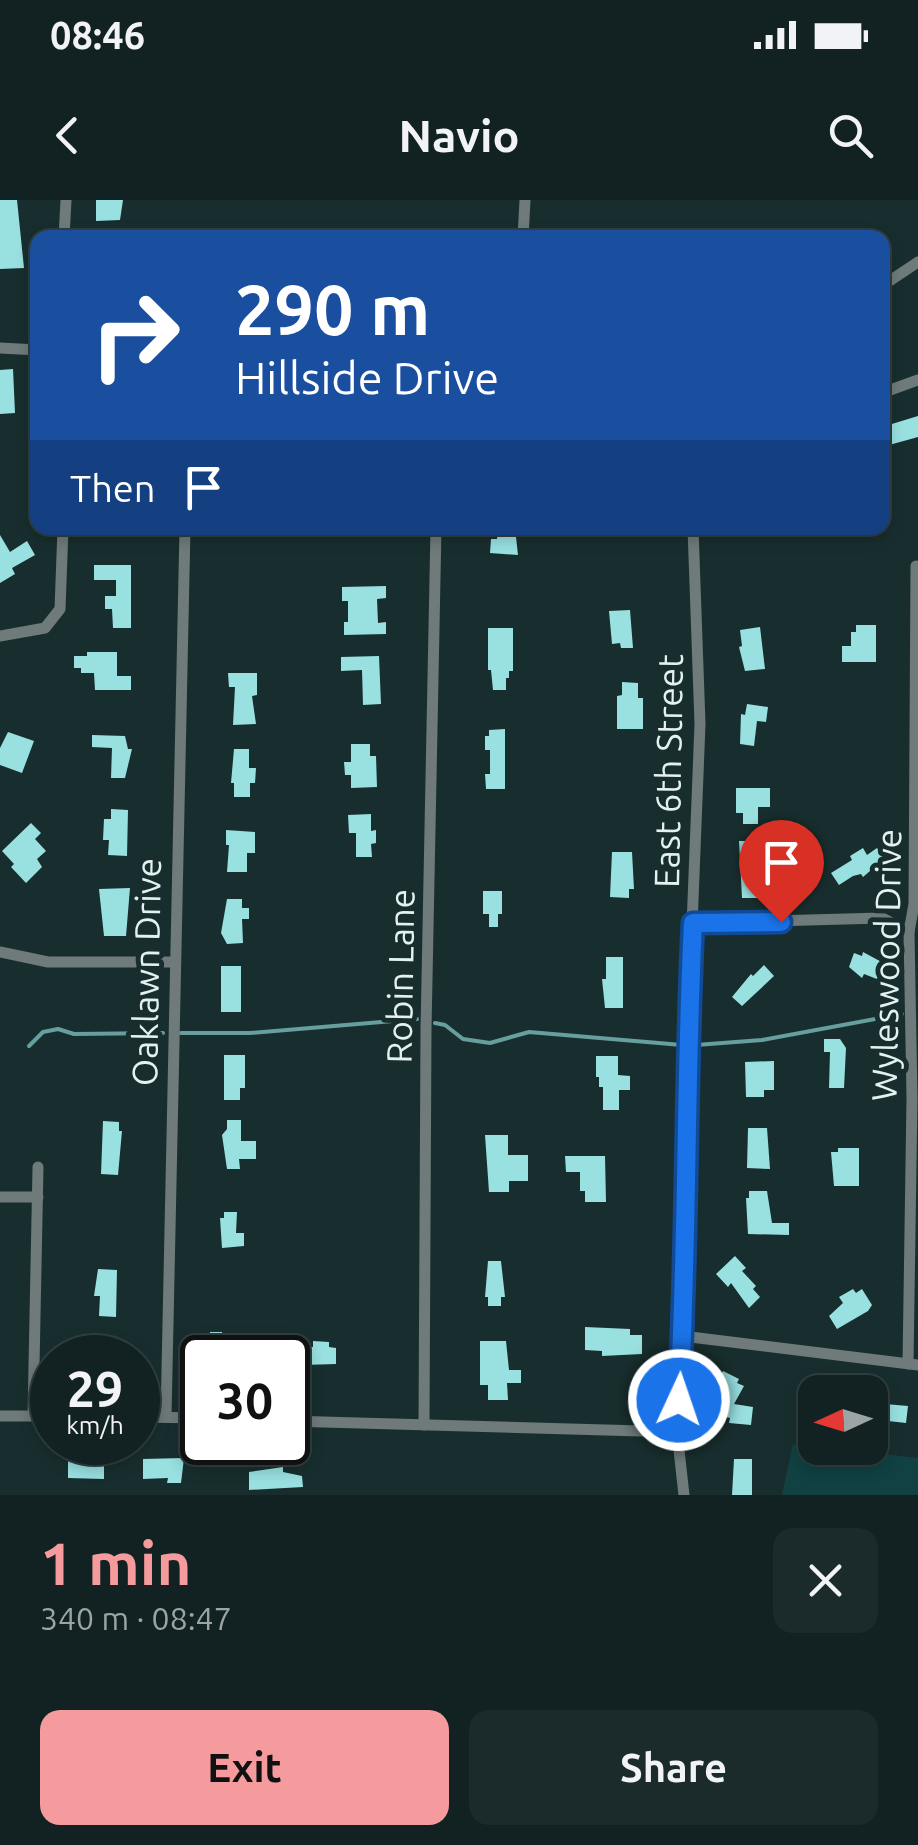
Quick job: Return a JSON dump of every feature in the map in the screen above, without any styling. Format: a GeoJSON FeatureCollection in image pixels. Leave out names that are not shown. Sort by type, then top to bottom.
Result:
{"type":"FeatureCollection","features":[{"type":"Feature","properties":{"kind":"street"},"geometry":{"type":"LineString","coordinates":[[64,230],[66,200]]}},
{"type":"Feature","properties":{"kind":"street"},"geometry":{"type":"LineString","coordinates":[[524,230],[525,200]]}},
{"type":"Feature","properties":{"kind":"street"},"geometry":{"type":"LineString","coordinates":[[890,281],[918,262]]}},
{"type":"Feature","properties":{"kind":"street"},"geometry":{"type":"LineString","coordinates":[[0,348],[30,350]]}},
{"type":"Feature","properties":{"kind":"street"},"geometry":{"type":"LineString","coordinates":[[890,390],[918,380]]}},
{"type":"Feature","properties":{"kind":"street"},"geometry":{"type":"LineString","coordinates":[[0,636],[45,628],[60,608],[63,535]]}},
{"type":"Feature","properties":{"kind":"street","name":"Oaklawn Drive"},"geometry":{"type":"LineString","coordinates":[[166,1417],[184,535]]}},
{"type":"Feature","properties":{"kind":"street","name":"Robin Lane"},"geometry":{"type":"LineString","coordinates":[[424,1425],[426,1029],[436,535]]}},
{"type":"Feature","properties":{"kind":"street","name":"East 6th Street"},"geometry":{"type":"LineString","coordinates":[[684,1495],[677,1432],[687,1236],[687,1052],[700,724],[693,535]]}},
{"type":"Feature","properties":{"kind":"street","name":"Wyleswood Drive"},"geometry":{"type":"LineString","coordinates":[[913,1365],[915,1098],[908,932],[914,904],[916,566]]}},
{"type":"Feature","properties":{"kind":"street"},"geometry":{"type":"LineString","coordinates":[[693,923],[882,918],[908,932]]}},
{"type":"Feature","properties":{"kind":"street"},"geometry":{"type":"LineString","coordinates":[[0,952],[48,962],[174,962]]}},
{"type":"Feature","properties":{"kind":"street"},"geometry":{"type":"LineString","coordinates":[[35,1335],[38,1167]]}},
{"type":"Feature","properties":{"kind":"street"},"geometry":{"type":"LineString","coordinates":[[0,1198],[38,1197]]}},
{"type":"Feature","properties":{"kind":"street"},"geometry":{"type":"LineString","coordinates":[[682,1336],[913,1365]]}},
{"type":"Feature","properties":{"kind":"street"},"geometry":{"type":"LineString","coordinates":[[0,1416],[30,1416]]}},
{"type":"Feature","properties":{"kind":"street"},"geometry":{"type":"LineString","coordinates":[[160,1417],[180,1417]]}},
{"type":"Feature","properties":{"kind":"street"},"geometry":{"type":"LineString","coordinates":[[310,1422],[677,1432]]}},
{"type":"Feature","properties":{"kind":"shaded area"},"geometry":{"type":"Polygon","coordinates":[[[793,1444],[798,1445],[798,1465],[888,1465],[888,1455],[918,1458],[918,1495],[782,1495],[793,1444]]]}},
{"type":"Feature","properties":{"kind":"building"},"geometry":{"type":"Polygon","coordinates":[[[0,200],[17,200],[24,268],[0,269],[0,200]]]}},
{"type":"Feature","properties":{"kind":"building"},"geometry":{"type":"Polygon","coordinates":[[[96,200],[123,200],[120,220],[96,221],[96,200]]]}},
{"type":"Feature","properties":{"kind":"building"},"geometry":{"type":"Polygon","coordinates":[[[13,369],[15,413],[0,414],[0,370],[13,369]]]}},
{"type":"Feature","properties":{"kind":"building"},"geometry":{"type":"Polygon","coordinates":[[[918,416],[918,437],[890,445],[890,425],[918,416]]]}},
{"type":"Feature","properties":{"kind":"building"},"geometry":{"type":"Polygon","coordinates":[[[0,535],[10,552],[27,541],[35,555],[12,568],[15,574],[0,583],[0,535]]]}},
{"type":"Feature","properties":{"kind":"building"},"geometry":{"type":"Polygon","coordinates":[[[497,535],[516,535],[518,555],[490,553],[491,539],[497,539],[497,535]]]}},
{"type":"Feature","properties":{"kind":"building"},"geometry":{"type":"Polygon","coordinates":[[[94,565],[131,565],[131,628],[113,628],[112,609],[105,609],[105,596],[116,596],[116,580],[94,580],[94,565]]]}},
{"type":"Feature","properties":{"kind":"building"},"geometry":{"type":"Polygon","coordinates":[[[386,586],[386,598],[377,599],[378,623],[386,622],[386,634],[344,635],[348,601],[342,601],[342,587],[386,586]]]}},
{"type":"Feature","properties":{"kind":"building"},"geometry":{"type":"Polygon","coordinates":[[[630,610],[633,648],[621,648],[620,643],[612,644],[609,611],[630,610]]]}},
{"type":"Feature","properties":{"kind":"building"},"geometry":{"type":"Polygon","coordinates":[[[856,625],[876,625],[876,662],[842,662],[842,646],[851,646],[851,632],[856,632],[856,625]]]}},
{"type":"Feature","properties":{"kind":"building"},"geometry":{"type":"Polygon","coordinates":[[[760,627],[765,669],[745,671],[739,647],[740,630],[760,627]]]}},
{"type":"Feature","properties":{"kind":"building"},"geometry":{"type":"Polygon","coordinates":[[[488,628],[513,628],[513,671],[506,678],[506,690],[493,690],[488,670],[488,628]]]}},
{"type":"Feature","properties":{"kind":"building"},"geometry":{"type":"Polygon","coordinates":[[[87,652],[117,652],[117,676],[131,676],[131,690],[95,690],[94,673],[81,673],[81,668],[74,668],[74,656],[87,656],[87,652]]]}},
{"type":"Feature","properties":{"kind":"building"},"geometry":{"type":"Polygon","coordinates":[[[379,656],[381,704],[363,705],[362,670],[341,671],[341,657],[379,656]]]}},
{"type":"Feature","properties":{"kind":"building"},"geometry":{"type":"Polygon","coordinates":[[[228,673],[257,673],[257,695],[252,696],[256,724],[233,725],[235,687],[229,687],[228,673]]]}},
{"type":"Feature","properties":{"kind":"building"},"geometry":{"type":"Polygon","coordinates":[[[622,682],[638,683],[638,698],[643,698],[643,729],[617,729],[617,696],[622,695],[622,682]]]}},
{"type":"Feature","properties":{"kind":"building"},"geometry":{"type":"Polygon","coordinates":[[[747,704],[768,707],[766,722],[757,721],[754,746],[740,744],[741,714],[745,715],[747,704]]]}},
{"type":"Feature","properties":{"kind":"building"},"geometry":{"type":"Polygon","coordinates":[[[505,729],[505,789],[486,789],[490,750],[485,750],[485,736],[489,736],[489,730],[505,729]]]}},
{"type":"Feature","properties":{"kind":"building"},"geometry":{"type":"Polygon","coordinates":[[[8,732],[34,741],[22,773],[0,765],[0,748],[8,732]]]}},
{"type":"Feature","properties":{"kind":"building"},"geometry":{"type":"Polygon","coordinates":[[[92,735],[125,736],[128,749],[132,749],[125,778],[111,778],[112,748],[92,747],[92,735]]]}},
{"type":"Feature","properties":{"kind":"building"},"geometry":{"type":"Polygon","coordinates":[[[351,744],[370,744],[370,756],[376,756],[377,787],[351,788],[351,775],[345,775],[344,762],[351,762],[351,744]]]}},
{"type":"Feature","properties":{"kind":"building"},"geometry":{"type":"Polygon","coordinates":[[[234,749],[249,749],[249,768],[256,768],[250,797],[234,797],[234,749]]]}},
{"type":"Feature","properties":{"kind":"building"},"geometry":{"type":"Polygon","coordinates":[[[736,788],[770,788],[770,807],[758,807],[758,824],[743,824],[743,813],[736,813],[736,788]]]}},
{"type":"Feature","properties":{"kind":"building"},"geometry":{"type":"Polygon","coordinates":[[[111,809],[128,810],[127,856],[108,855],[109,840],[103,840],[104,819],[111,819],[111,809]]]}},
{"type":"Feature","properties":{"kind":"building"},"geometry":{"type":"Polygon","coordinates":[[[371,814],[371,831],[376,830],[372,857],[356,857],[356,833],[349,833],[348,815],[371,814]]]}},
{"type":"Feature","properties":{"kind":"building"},"geometry":{"type":"Polygon","coordinates":[[[31,823],[41,833],[35,839],[46,851],[37,859],[42,867],[26,883],[2,851],[31,823]]]}},
{"type":"Feature","properties":{"kind":"building"},"geometry":{"type":"Polygon","coordinates":[[[226,830],[255,832],[255,853],[247,853],[247,872],[227,872],[226,830]]]}},
{"type":"Feature","properties":{"kind":"building"},"geometry":{"type":"Polygon","coordinates":[[[739,841],[762,841],[757,873],[794,873],[794,884],[757,884],[758,898],[742,898],[739,841]]]}},
{"type":"Feature","properties":{"kind":"building"},"geometry":{"type":"Polygon","coordinates":[[[863,848],[867,855],[877,848],[884,859],[863,877],[853,876],[839,885],[831,873],[863,848]]]}},
{"type":"Feature","properties":{"kind":"building"},"geometry":{"type":"Polygon","coordinates":[[[612,852],[632,852],[634,889],[629,889],[629,898],[610,897],[612,852]]]}},
{"type":"Feature","properties":{"kind":"building"},"geometry":{"type":"Polygon","coordinates":[[[130,888],[126,936],[104,936],[99,889],[130,888]]]}},
{"type":"Feature","properties":{"kind":"building"},"geometry":{"type":"Polygon","coordinates":[[[483,891],[502,891],[498,927],[489,927],[489,914],[483,914],[483,891]]]}},
{"type":"Feature","properties":{"kind":"building"},"geometry":{"type":"Polygon","coordinates":[[[227,899],[242,899],[242,908],[249,908],[249,919],[242,919],[243,943],[227,944],[221,933],[227,899]]]}},
{"type":"Feature","properties":{"kind":"building"},"geometry":{"type":"Polygon","coordinates":[[[863,952],[889,966],[882,981],[864,974],[862,978],[849,967],[854,953],[862,956],[863,952]]]}},
{"type":"Feature","properties":{"kind":"building"},"geometry":{"type":"Polygon","coordinates":[[[606,957],[623,957],[623,1008],[605,1008],[602,979],[606,979],[606,957]]]}},
{"type":"Feature","properties":{"kind":"building"},"geometry":{"type":"Polygon","coordinates":[[[764,965],[774,976],[742,1006],[732,997],[764,965]]]}},
{"type":"Feature","properties":{"kind":"building"},"geometry":{"type":"Polygon","coordinates":[[[221,966],[241,966],[241,1012],[221,1012],[221,966]]]}},
{"type":"Feature","properties":{"kind":"building"},"geometry":{"type":"Polygon","coordinates":[[[824,1039],[840,1039],[846,1048],[844,1088],[829,1088],[830,1052],[824,1052],[824,1039]]]}},
{"type":"Feature","properties":{"kind":"building"},"geometry":{"type":"Polygon","coordinates":[[[224,1055],[245,1055],[245,1088],[240,1088],[240,1100],[224,1100],[224,1055]]]}},
{"type":"Feature","properties":{"kind":"building"},"geometry":{"type":"Polygon","coordinates":[[[596,1056],[618,1056],[618,1075],[630,1076],[630,1090],[619,1090],[619,1110],[603,1110],[596,1056]]]}},
{"type":"Feature","properties":{"kind":"building"},"geometry":{"type":"Polygon","coordinates":[[[774,1061],[774,1090],[764,1090],[764,1097],[746,1097],[745,1062],[774,1061]]]}},
{"type":"Feature","properties":{"kind":"building"},"geometry":{"type":"Polygon","coordinates":[[[227,1120],[241,1120],[241,1141],[256,1141],[256,1159],[239,1159],[240,1169],[227,1169],[222,1135],[227,1120]]]}},
{"type":"Feature","properties":{"kind":"building"},"geometry":{"type":"Polygon","coordinates":[[[103,1121],[119,1122],[122,1131],[118,1175],[101,1174],[103,1121]]]}},
{"type":"Feature","properties":{"kind":"building"},"geometry":{"type":"Polygon","coordinates":[[[748,1128],[767,1128],[770,1169],[747,1168],[748,1128]]]}},
{"type":"Feature","properties":{"kind":"building"},"geometry":{"type":"Polygon","coordinates":[[[485,1135],[508,1135],[508,1155],[528,1155],[528,1181],[509,1181],[509,1192],[489,1192],[485,1135]]]}},
{"type":"Feature","properties":{"kind":"building"},"geometry":{"type":"Polygon","coordinates":[[[838,1148],[859,1148],[859,1186],[834,1186],[831,1152],[838,1152],[838,1148]]]}},
{"type":"Feature","properties":{"kind":"building"},"geometry":{"type":"Polygon","coordinates":[[[565,1156],[605,1156],[606,1202],[585,1202],[585,1191],[580,1191],[580,1172],[566,1172],[565,1156]]]}},
{"type":"Feature","properties":{"kind":"building"},"geometry":{"type":"Polygon","coordinates":[[[749,1191],[767,1191],[772,1223],[789,1223],[789,1235],[748,1234],[749,1191]]]}},
{"type":"Feature","properties":{"kind":"building"},"geometry":{"type":"Polygon","coordinates":[[[224,1212],[237,1212],[236,1233],[244,1233],[244,1246],[222,1248],[220,1218],[224,1218],[224,1212]]]}},
{"type":"Feature","properties":{"kind":"building"},"geometry":{"type":"Polygon","coordinates":[[[735,1256],[746,1268],[742,1271],[760,1297],[749,1308],[731,1283],[728,1287],[716,1274],[735,1256]]]}},
{"type":"Feature","properties":{"kind":"building"},"geometry":{"type":"Polygon","coordinates":[[[488,1261],[501,1261],[505,1297],[501,1297],[501,1306],[488,1306],[485,1297],[488,1261]]]}},
{"type":"Feature","properties":{"kind":"building"},"geometry":{"type":"Polygon","coordinates":[[[98,1269],[117,1270],[116,1317],[99,1316],[100,1296],[94,1296],[98,1269]]]}},
{"type":"Feature","properties":{"kind":"building"},"geometry":{"type":"Polygon","coordinates":[[[853,1289],[856,1293],[862,1289],[872,1305],[837,1329],[829,1316],[843,1303],[839,1297],[853,1289]]]}},
{"type":"Feature","properties":{"kind":"building"},"geometry":{"type":"Polygon","coordinates":[[[585,1327],[630,1329],[630,1335],[642,1335],[642,1354],[602,1356],[602,1351],[585,1350],[585,1327]]]}},
{"type":"Feature","properties":{"kind":"building"},"geometry":{"type":"Polygon","coordinates":[[[313,1341],[329,1342],[329,1347],[336,1348],[336,1364],[310,1365],[310,1347],[313,1341]]]}},
{"type":"Feature","properties":{"kind":"building"},"geometry":{"type":"Polygon","coordinates":[[[480,1341],[506,1341],[509,1370],[521,1370],[521,1383],[507,1383],[508,1400],[488,1400],[488,1385],[480,1385],[480,1341]]]}},
{"type":"Feature","properties":{"kind":"building"},"geometry":{"type":"Polygon","coordinates":[[[723,1371],[744,1386],[734,1404],[753,1407],[751,1425],[729,1423],[727,1405],[711,1393],[723,1371]]]}},
{"type":"Feature","properties":{"kind":"building"},"geometry":{"type":"Polygon","coordinates":[[[888,1404],[908,1406],[906,1423],[888,1421],[888,1404]]]}},
{"type":"Feature","properties":{"kind":"building"},"geometry":{"type":"Polygon","coordinates":[[[180,1458],[181,1483],[167,1483],[168,1478],[143,1479],[143,1465],[160,1465],[160,1459],[180,1458]]]}},
{"type":"Feature","properties":{"kind":"building"},"geometry":{"type":"Polygon","coordinates":[[[734,1459],[752,1459],[752,1495],[732,1495],[734,1459]]]}},
{"type":"Feature","properties":{"kind":"building"},"geometry":{"type":"Polygon","coordinates":[[[68,1465],[104,1465],[104,1479],[68,1478],[68,1465]]]}},
{"type":"Feature","properties":{"kind":"building"},"geometry":{"type":"Polygon","coordinates":[[[283,1467],[283,1472],[302,1476],[303,1487],[249,1490],[249,1472],[283,1467]]]}},
{"type":"Feature","properties":{"kind":"waterway"},"geometry":{"type":"LineString","coordinates":[[696,1045],[762,1040],[902,1014]]}},
{"type":"Feature","properties":{"kind":"waterway"},"geometry":{"type":"LineString","coordinates":[[181,1033],[250,1033],[417,1019]]}},
{"type":"Feature","properties":{"kind":"waterway"},"geometry":{"type":"LineString","coordinates":[[435,1023],[445,1025],[463,1039],[490,1043],[529,1032],[682,1045]]}},
{"type":"Feature","properties":{"kind":"waterway"},"geometry":{"type":"LineString","coordinates":[[29,1046],[43,1032],[58,1029],[74,1034],[163,1033]]}},
{"type":"Feature","properties":{"kind":"route"},"geometry":{"type":"LineString","coordinates":[[679,1400],[687,1236],[687,1052],[693,923],[781,922]]}}]}
